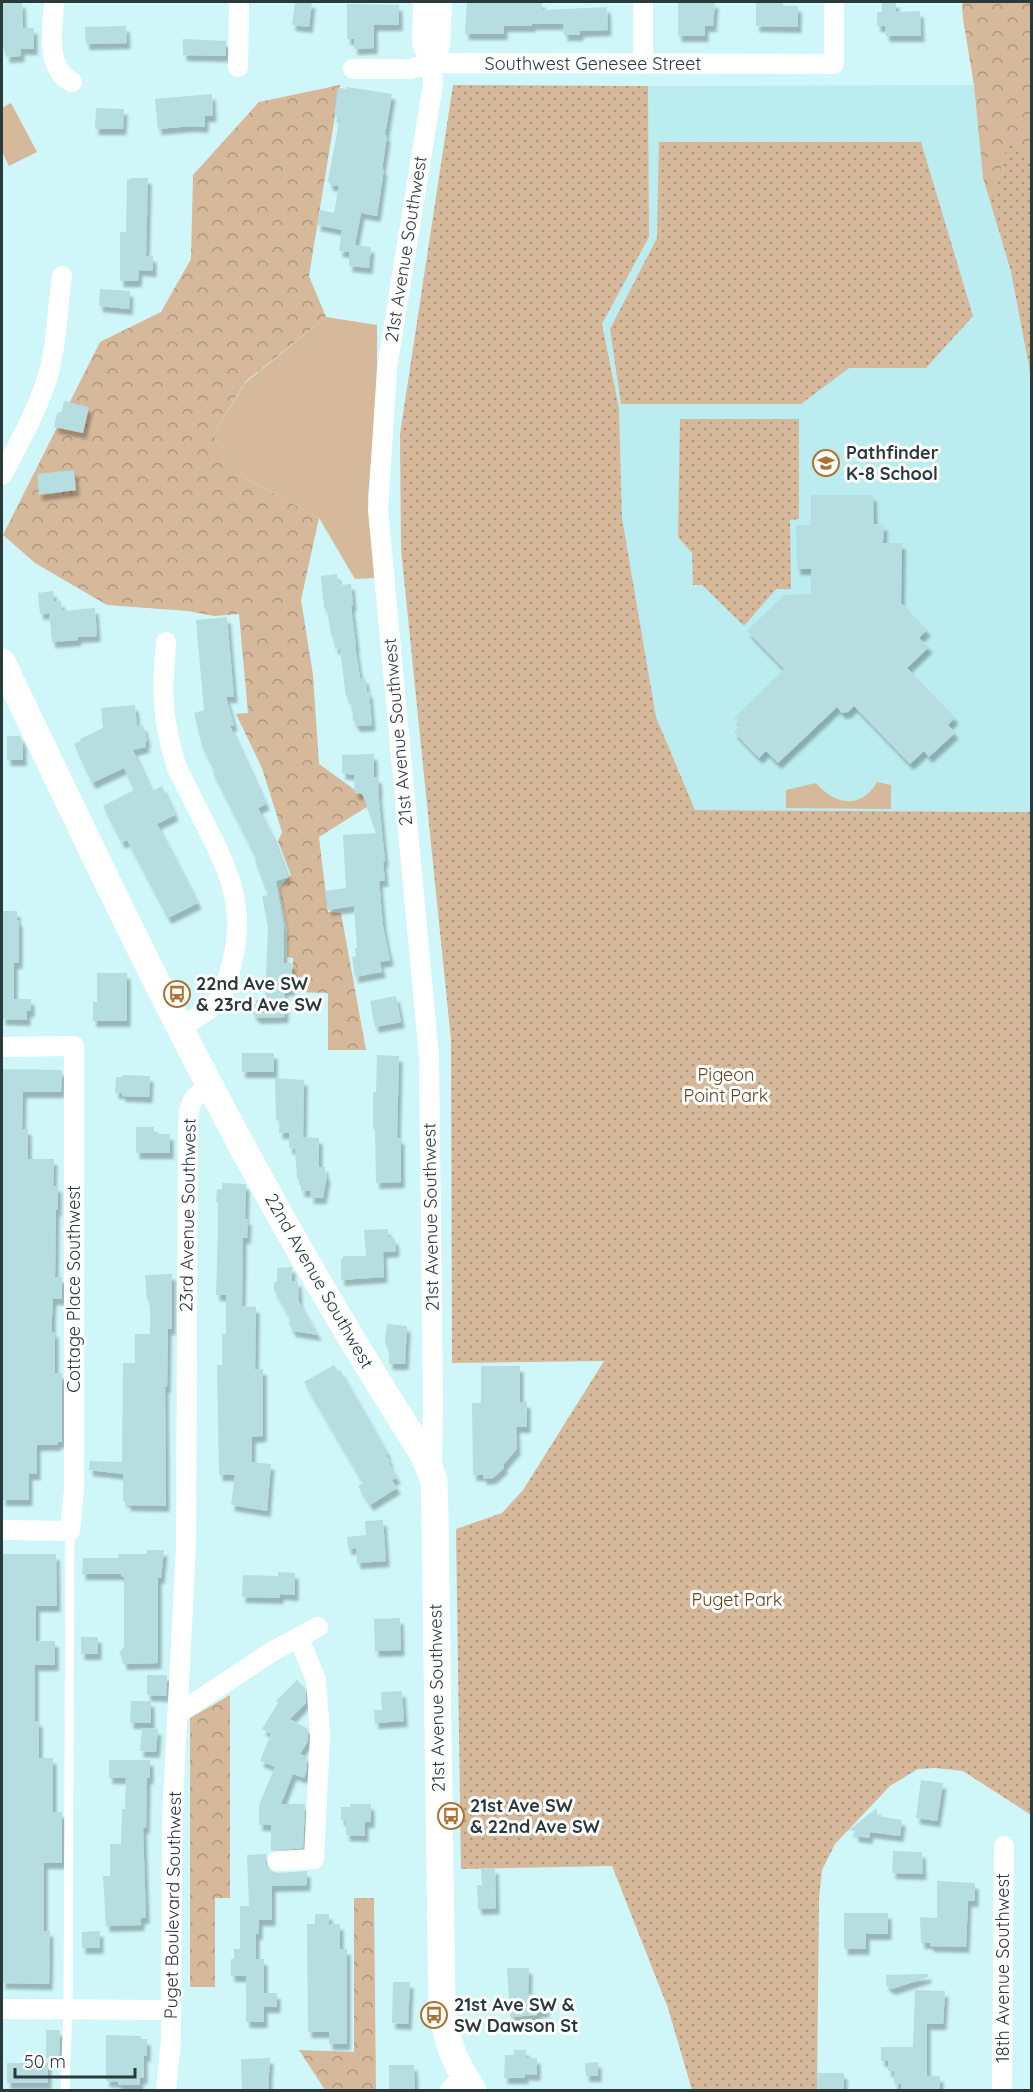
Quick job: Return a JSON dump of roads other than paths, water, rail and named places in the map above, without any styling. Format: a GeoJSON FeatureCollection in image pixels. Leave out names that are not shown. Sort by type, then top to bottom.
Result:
{"type":"FeatureCollection","features":[{"type":"Feature","properties":{"kind":"street"},"geometry":{"type":"LineString","coordinates":[[54,2],[53,57],[62,77],[72,82]]}},
{"type":"Feature","properties":{"kind":"street"},"geometry":{"type":"LineString","coordinates":[[238,67],[239,2]]}},
{"type":"Feature","properties":{"kind":"street","name":"21st Avenue Southwest"},"geometry":{"type":"LineString","coordinates":[[423,2],[422,44],[432,63],[433,84],[387,368],[378,510],[429,1056],[432,1472],[442,2007],[446,2037],[462,2086]]}},
{"type":"Feature","properties":{"kind":"street","name":"21st Avenue Southwest"},"geometry":{"type":"LineString","coordinates":[[432,63],[440,46],[442,2]]}},
{"type":"Feature","properties":{"kind":"street"},"geometry":{"type":"LineString","coordinates":[[643,2],[643,64]]}},
{"type":"Feature","properties":{"kind":"street","name":"Southwest Genesee Street"},"geometry":{"type":"LineString","coordinates":[[353,69],[410,69],[432,63],[834,64],[834,2]]}},
{"type":"Feature","properties":{"kind":"street"},"geometry":{"type":"LineString","coordinates":[[2,475],[34,414],[47,381],[53,352],[62,276]]}},
{"type":"Feature","properties":{"kind":"street"},"geometry":{"type":"LineString","coordinates":[[166,642],[164,701],[169,737],[177,768],[225,866],[233,888],[238,914],[236,942],[221,998],[213,1008],[181,1027]]}},
{"type":"Feature","properties":{"kind":"street"},"geometry":{"type":"LineString","coordinates":[[2,662],[91,848],[211,1086]]}},
{"type":"Feature","properties":{"kind":"street","name":"Cottage Place Southwest"},"geometry":{"type":"LineString","coordinates":[[2,1047],[74,1046],[74,1490],[70,1531]]}},
{"type":"Feature","properties":{"kind":"street","name":"22nd Avenue Southwest"},"geometry":{"type":"LineString","coordinates":[[211,1086],[317,1280],[432,1472]]}},
{"type":"Feature","properties":{"kind":"street","name":"23rd Avenue Southwest"},"geometry":{"type":"LineString","coordinates":[[177,1755],[186,1546],[188,1121],[191,1102],[197,1094],[211,1086]]}},
{"type":"Feature","properties":{"kind":"street"},"geometry":{"type":"LineString","coordinates":[[408,1430],[423,1419],[433,1404]]}},
{"type":"Feature","properties":{"kind":"street"},"geometry":{"type":"LineString","coordinates":[[2,1530],[70,1531]]}},
{"type":"Feature","properties":{"kind":"street"},"geometry":{"type":"LineString","coordinates":[[179,1713],[273,1651],[318,1627]]}},
{"type":"Feature","properties":{"kind":"street"},"geometry":{"type":"LineString","coordinates":[[278,1861],[314,1859],[320,1735],[316,1680],[299,1638]]}},
{"type":"Feature","properties":{"kind":"street","name":"Puget Boulevard Southwest"},"geometry":{"type":"LineString","coordinates":[[166,2091],[171,2040],[172,1821],[177,1755]]}},
{"type":"Feature","properties":{"kind":"street","name":"18th Avenue Southwest"},"geometry":{"type":"LineString","coordinates":[[1002,2091],[1004,1846]]}},
{"type":"Feature","properties":{"kind":"street"},"geometry":{"type":"LineString","coordinates":[[2,2009],[171,2010]]}},
{"type":"Feature","properties":{"kind":"lane"},"geometry":{"type":"LineString","coordinates":[[65,2091],[68,2009],[70,1531]]}},
{"type":"Feature","properties":{"kind":"place","name":"Pathfinder K-8 School"},"geometry":{"type":"Point","coordinates":[826,463]}},
{"type":"Feature","properties":{"kind":"place","name":"22nd Ave SW & 23rd Ave SW"},"geometry":{"type":"Point","coordinates":[177,994]}},
{"type":"Feature","properties":{"kind":"place","name":"21st Ave SW & 22nd Ave SW"},"geometry":{"type":"Point","coordinates":[451,1816]}},
{"type":"Feature","properties":{"kind":"place","name":"21st Ave SW & SW Dawson St"},"geometry":{"type":"Point","coordinates":[434,2015]}},
{"type":"Feature","properties":{"kind":"park label","name":"Pigeon Point Park"},"geometry":{"type":"Point","coordinates":[726,1085]}},
{"type":"Feature","properties":{"kind":"park label","name":"Puget Park"},"geometry":{"type":"Point","coordinates":[737,1600]}}]}
